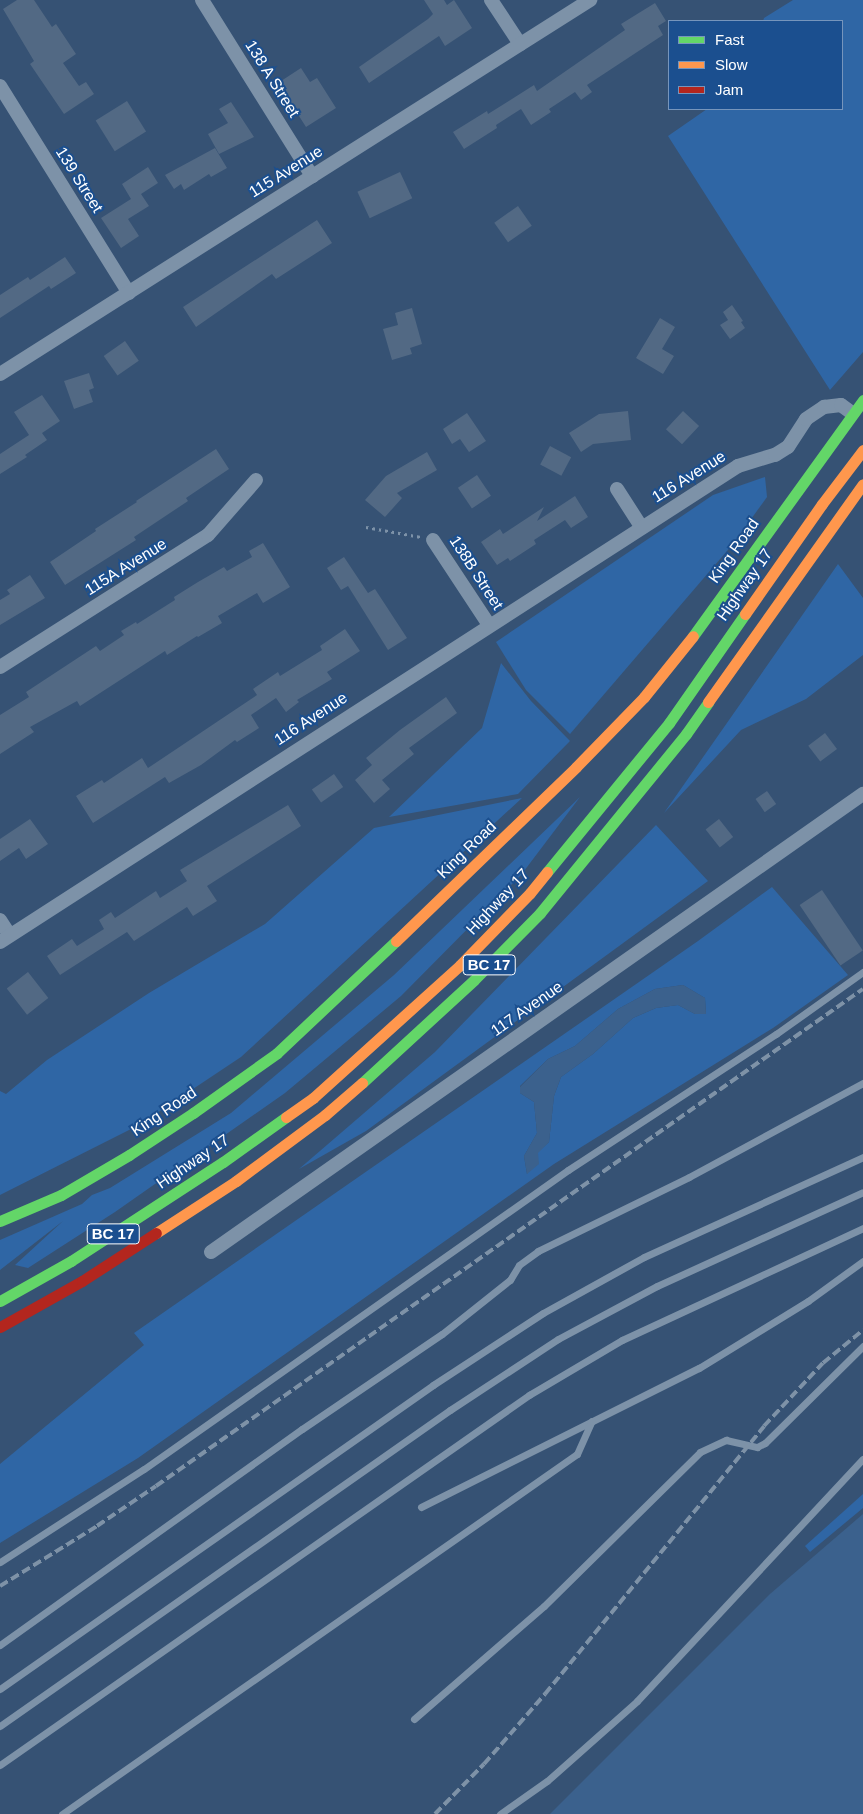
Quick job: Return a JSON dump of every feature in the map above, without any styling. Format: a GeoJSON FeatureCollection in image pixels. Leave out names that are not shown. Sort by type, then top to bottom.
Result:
{"type":"FeatureCollection","features":[{"type":"Feature","properties":{"kind":"main road","name":"King Road"},"geometry":{"type":"LineString","coordinates":[[0,1221],[61,1195],[129,1155],[193,1113],[277,1053],[353,983],[576,767],[644,697],[682,652],[863,400]]}},
{"type":"Feature","properties":{"kind":"main road","name":"Highway 17"},"geometry":{"type":"LineString","coordinates":[[0,1301],[79,1256],[223,1162],[313,1098],[460,965],[530,894],[669,723],[822,504],[863,450]]}},
{"type":"Feature","properties":{"kind":"main road","name":"BC 17"},"geometry":{"type":"LineString","coordinates":[[0,1327],[82,1281],[243,1175],[325,1115],[404,1047],[474,980],[540,913],[686,734],[863,484]]}},
{"type":"Feature","properties":{"kind":"street","name":"138 A Street"},"geometry":{"type":"LineString","coordinates":[[202,0],[312,176]]}},
{"type":"Feature","properties":{"kind":"street"},"geometry":{"type":"LineString","coordinates":[[491,0],[520,44]]}},
{"type":"Feature","properties":{"kind":"street","name":"115 Avenue"},"geometry":{"type":"LineString","coordinates":[[0,374],[590,0]]}},
{"type":"Feature","properties":{"kind":"street","name":"139 Street"},"geometry":{"type":"LineString","coordinates":[[0,86],[129,293]]}},
{"type":"Feature","properties":{"kind":"street","name":"116 Avenue"},"geometry":{"type":"LineString","coordinates":[[4,938],[738,466],[775,455],[788,447],[806,419],[824,407],[841,405],[852,413]]}},
{"type":"Feature","properties":{"kind":"street","name":"115A Avenue"},"geometry":{"type":"LineString","coordinates":[[0,667],[208,535],[256,480]]}},
{"type":"Feature","properties":{"kind":"street"},"geometry":{"type":"LineString","coordinates":[[617,489],[642,528]]}},
{"type":"Feature","properties":{"kind":"street","name":"138B Street"},"geometry":{"type":"LineString","coordinates":[[433,540],[489,625]]}},
{"type":"Feature","properties":{"kind":"street","name":"117 Avenue"},"geometry":{"type":"LineString","coordinates":[[211,1252],[863,794]]}},
{"type":"Feature","properties":{"kind":"street"},"geometry":{"type":"LineString","coordinates":[[0,920],[4,938]]}},
{"type":"Feature","properties":{"kind":"lane"},"geometry":{"type":"LineString","coordinates":[[0,1562],[144,1469],[568,1170],[776,1034],[863,972]]}},
{"type":"Feature","properties":{"kind":"lane"},"geometry":{"type":"LineString","coordinates":[[0,1645],[302,1429],[442,1334],[510,1280],[519,1265],[538,1251],[689,1177],[863,1083]]}},
{"type":"Feature","properties":{"kind":"lane"},"geometry":{"type":"LineString","coordinates":[[0,1689],[441,1380],[543,1313],[644,1257],[863,1157]]}},
{"type":"Feature","properties":{"kind":"lane"},"geometry":{"type":"LineString","coordinates":[[0,1726],[450,1410],[558,1339],[657,1286],[863,1192]]}},
{"type":"Feature","properties":{"kind":"lane"},"geometry":{"type":"LineString","coordinates":[[0,1765],[528,1395],[622,1340],[863,1228]]}},
{"type":"Feature","properties":{"kind":"lane"},"geometry":{"type":"LineString","coordinates":[[421,1508],[699,1368],[808,1301],[863,1261]]}},
{"type":"Feature","properties":{"kind":"lane"},"geometry":{"type":"LineString","coordinates":[[414,1719],[544,1606],[700,1452],[726,1440],[757,1447],[765,1443],[863,1346]]}},
{"type":"Feature","properties":{"kind":"lane"},"geometry":{"type":"LineString","coordinates":[[62,1814],[577,1454],[592,1421]]}},
{"type":"Feature","properties":{"kind":"lane"},"geometry":{"type":"LineString","coordinates":[[500,1814],[547,1781],[637,1701],[863,1459]]}},
{"type":"Feature","properties":{"kind":"path"},"geometry":{"type":"LineString","coordinates":[[366,527],[433,540]]}},
{"type":"Feature","properties":{"kind":"shaded area"},"geometry":{"type":"Polygon","coordinates":[[[793,0],[863,0],[863,352],[830,390],[668,136],[706,110],[843,110],[843,20],[763,20],[793,0]]]}},
{"type":"Feature","properties":{"kind":"shaded area"},"geometry":{"type":"Polygon","coordinates":[[[765,477],[767,497],[733,544],[570,734],[526,690],[496,642],[713,495],[765,477]]]}},
{"type":"Feature","properties":{"kind":"shaded area"},"geometry":{"type":"Polygon","coordinates":[[[838,564],[863,598],[863,655],[806,699],[741,730],[664,813],[838,564]]]}},
{"type":"Feature","properties":{"kind":"shaded area"},"geometry":{"type":"Polygon","coordinates":[[[501,663],[531,701],[570,741],[518,794],[389,817],[482,728],[501,663]]]}},
{"type":"Feature","properties":{"kind":"shaded area"},"geometry":{"type":"Polygon","coordinates":[[[580,797],[521,875],[401,996],[285,1093],[115,1212],[28,1268],[15,1265],[63,1221],[0,1270],[0,1240],[82,1204],[92,1195],[110,1188],[231,1113],[394,975],[580,797]]]}},
{"type":"Feature","properties":{"kind":"shaded area"},"geometry":{"type":"Polygon","coordinates":[[[522,798],[241,1057],[139,1125],[0,1195],[0,1091],[6,1094],[47,1060],[149,993],[265,924],[374,828],[522,798]]]}},
{"type":"Feature","properties":{"kind":"shaded area"},"geometry":{"type":"Polygon","coordinates":[[[656,825],[708,881],[366,1131],[299,1169],[435,1052],[656,825]]]}},
{"type":"Feature","properties":{"kind":"shaded area"},"geometry":{"type":"Polygon","coordinates":[[[772,887],[848,975],[773,1028],[554,1164],[138,1458],[0,1543],[0,1464],[144,1345],[134,1333],[698,941],[772,887]],[[683,985],[655,989],[618,1009],[575,1046],[548,1059],[520,1086],[520,1093],[534,1102],[537,1133],[524,1156],[527,1174],[537,1153],[549,1142],[554,1096],[561,1077],[593,1054],[633,1018],[656,1008],[678,1005],[695,1014],[706,1014],[705,998],[683,985]]]}},
{"type":"Feature","properties":{"kind":"shaded area"},"geometry":{"type":"Polygon","coordinates":[[[683,985],[705,998],[706,1014],[695,1014],[678,1005],[656,1008],[633,1018],[593,1054],[561,1077],[554,1096],[549,1142],[538,1153],[539,1164],[527,1174],[524,1156],[537,1133],[534,1102],[520,1093],[520,1087],[548,1059],[575,1046],[618,1009],[655,989],[683,985]]]}},
{"type":"Feature","properties":{"kind":"shaded area"},"geometry":{"type":"Polygon","coordinates":[[[863,1494],[863,1508],[810,1552],[805,1546],[863,1494]]]}},
{"type":"Feature","properties":{"kind":"shaded area"},"geometry":{"type":"Polygon","coordinates":[[[863,1514],[863,1814],[550,1814],[770,1594],[863,1514]]]}},
{"type":"Feature","properties":{"kind":"building"},"geometry":{"type":"Polygon","coordinates":[[[17,0],[34,0],[52,27],[56,24],[76,54],[63,63],[79,86],[86,82],[94,94],[64,114],[30,64],[34,61],[3,9],[17,0]]]}},
{"type":"Feature","properties":{"kind":"building"},"geometry":{"type":"Polygon","coordinates":[[[424,0],[444,0],[447,5],[454,0],[472,28],[445,46],[439,36],[369,83],[359,67],[433,14],[424,0]]]}},
{"type":"Feature","properties":{"kind":"building"},"geometry":{"type":"Polygon","coordinates":[[[655,3],[666,21],[658,26],[663,35],[587,85],[592,92],[581,100],[575,92],[549,109],[551,112],[531,125],[521,109],[496,125],[497,128],[464,149],[453,132],[487,111],[488,114],[534,85],[537,91],[625,30],[621,24],[655,3]]]}},
{"type":"Feature","properties":{"kind":"building"},"geometry":{"type":"Polygon","coordinates":[[[301,68],[310,82],[317,78],[336,108],[306,127],[278,83],[301,68]]]}},
{"type":"Feature","properties":{"kind":"building"},"geometry":{"type":"Polygon","coordinates":[[[127,101],[146,132],[115,151],[96,121],[127,101]]]}},
{"type":"Feature","properties":{"kind":"building"},"geometry":{"type":"Polygon","coordinates":[[[231,102],[254,137],[219,154],[208,134],[228,123],[219,109],[231,102]]]}},
{"type":"Feature","properties":{"kind":"building"},"geometry":{"type":"Polygon","coordinates":[[[215,148],[227,168],[211,177],[209,174],[184,190],[181,184],[174,189],[165,175],[215,148]]]}},
{"type":"Feature","properties":{"kind":"building"},"geometry":{"type":"Polygon","coordinates":[[[148,167],[158,183],[141,194],[149,206],[128,219],[139,236],[121,248],[101,218],[131,199],[122,184],[148,167]]]}},
{"type":"Feature","properties":{"kind":"building"},"geometry":{"type":"Polygon","coordinates":[[[400,172],[412,198],[370,218],[357,192],[400,172]]]}},
{"type":"Feature","properties":{"kind":"building"},"geometry":{"type":"Polygon","coordinates":[[[518,206],[532,226],[508,242],[494,223],[518,206]]]}},
{"type":"Feature","properties":{"kind":"building"},"geometry":{"type":"Polygon","coordinates":[[[317,220],[332,243],[276,279],[272,274],[196,327],[183,307],[317,220]]]}},
{"type":"Feature","properties":{"kind":"building"},"geometry":{"type":"Polygon","coordinates":[[[65,257],[76,273],[51,289],[49,286],[0,318],[0,295],[28,277],[30,280],[65,257]]]}},
{"type":"Feature","properties":{"kind":"building"},"geometry":{"type":"Polygon","coordinates":[[[732,305],[743,321],[741,322],[745,328],[730,339],[720,325],[728,320],[723,312],[732,305]]]}},
{"type":"Feature","properties":{"kind":"building"},"geometry":{"type":"Polygon","coordinates":[[[412,308],[422,344],[410,348],[412,354],[392,360],[383,329],[398,325],[395,313],[412,308]]]}},
{"type":"Feature","properties":{"kind":"building"},"geometry":{"type":"Polygon","coordinates":[[[660,318],[675,327],[662,349],[674,356],[663,374],[636,358],[660,318]]]}},
{"type":"Feature","properties":{"kind":"building"},"geometry":{"type":"Polygon","coordinates":[[[125,341],[139,361],[117,376],[104,356],[125,341]]]}},
{"type":"Feature","properties":{"kind":"building"},"geometry":{"type":"Polygon","coordinates":[[[89,373],[94,388],[89,390],[93,402],[74,409],[64,381],[89,373]]]}},
{"type":"Feature","properties":{"kind":"building"},"geometry":{"type":"Polygon","coordinates":[[[42,395],[60,421],[42,433],[47,440],[25,455],[27,457],[0,474],[0,454],[29,435],[14,412],[42,395]]]}},
{"type":"Feature","properties":{"kind":"building"},"geometry":{"type":"Polygon","coordinates":[[[628,411],[631,440],[593,444],[581,452],[569,433],[599,414],[628,411]]]}},
{"type":"Feature","properties":{"kind":"building"},"geometry":{"type":"Polygon","coordinates":[[[683,411],[699,426],[682,444],[666,429],[683,411]]]}},
{"type":"Feature","properties":{"kind":"building"},"geometry":{"type":"Polygon","coordinates":[[[467,413],[486,441],[469,452],[460,439],[452,444],[443,429],[467,413]]]}},
{"type":"Feature","properties":{"kind":"building"},"geometry":{"type":"Polygon","coordinates":[[[550,446],[571,457],[561,476],[540,465],[550,446]]]}},
{"type":"Feature","properties":{"kind":"building"},"geometry":{"type":"Polygon","coordinates":[[[216,449],[229,469],[186,498],[188,501],[134,537],[136,540],[65,585],[50,562],[136,501],[216,449]]]}},
{"type":"Feature","properties":{"kind":"building"},"geometry":{"type":"Polygon","coordinates":[[[427,452],[437,470],[397,493],[402,498],[385,517],[365,500],[386,476],[427,452]]]}},
{"type":"Feature","properties":{"kind":"building"},"geometry":{"type":"Polygon","coordinates":[[[477,475],[491,496],[472,509],[458,488],[477,475]]]}},
{"type":"Feature","properties":{"kind":"building"},"geometry":{"type":"Polygon","coordinates":[[[575,496],[588,517],[571,528],[565,520],[534,540],[536,544],[510,561],[508,558],[497,565],[481,542],[500,529],[503,534],[544,507],[537,521],[575,496]]]}},
{"type":"Feature","properties":{"kind":"building"},"geometry":{"type":"Polygon","coordinates":[[[263,543],[290,587],[263,603],[257,593],[218,616],[222,623],[167,655],[165,651],[80,706],[77,701],[30,727],[34,732],[0,754],[0,715],[29,697],[26,692],[96,646],[100,651],[124,635],[121,631],[136,622],[137,624],[175,600],[174,597],[198,582],[224,567],[227,571],[252,557],[249,551],[263,543]]]}},
{"type":"Feature","properties":{"kind":"building"},"geometry":{"type":"Polygon","coordinates":[[[344,557],[368,593],[375,589],[407,638],[388,650],[348,586],[341,590],[327,568],[344,557]]]}},
{"type":"Feature","properties":{"kind":"building"},"geometry":{"type":"Polygon","coordinates":[[[30,575],[45,598],[0,625],[0,600],[10,594],[7,590],[30,575]]]}},
{"type":"Feature","properties":{"kind":"building"},"geometry":{"type":"Polygon","coordinates":[[[345,629],[360,651],[327,672],[332,679],[297,700],[299,702],[286,712],[276,698],[251,715],[259,728],[237,742],[235,740],[201,765],[169,783],[165,777],[93,823],[76,796],[102,780],[104,783],[142,758],[148,768],[257,695],[253,689],[278,672],[280,676],[322,650],[320,646],[345,629]]]}},
{"type":"Feature","properties":{"kind":"building"},"geometry":{"type":"Polygon","coordinates":[[[446,697],[457,713],[409,748],[414,754],[382,780],[390,789],[374,803],[355,780],[372,765],[366,758],[400,730],[446,697]]]}},
{"type":"Feature","properties":{"kind":"building"},"geometry":{"type":"Polygon","coordinates":[[[825,733],[837,749],[820,762],[808,746],[825,733]]]}},
{"type":"Feature","properties":{"kind":"building"},"geometry":{"type":"Polygon","coordinates":[[[334,774],[343,787],[321,803],[312,789],[334,774]]]}},
{"type":"Feature","properties":{"kind":"building"},"geometry":{"type":"Polygon","coordinates":[[[767,791],[776,804],[765,812],[756,799],[767,791]]]}},
{"type":"Feature","properties":{"kind":"building"},"geometry":{"type":"Polygon","coordinates":[[[288,805],[301,826],[207,886],[217,901],[193,916],[187,907],[134,941],[127,932],[60,975],[47,956],[72,939],[77,946],[104,929],[99,920],[111,912],[115,918],[156,891],[160,898],[187,881],[180,870],[288,805]]]}},
{"type":"Feature","properties":{"kind":"building"},"geometry":{"type":"Polygon","coordinates":[[[30,819],[48,844],[26,859],[19,848],[0,861],[0,839],[30,819]]]}},
{"type":"Feature","properties":{"kind":"building"},"geometry":{"type":"Polygon","coordinates":[[[719,819],[733,837],[720,848],[706,829],[719,819]]]}},
{"type":"Feature","properties":{"kind":"building"},"geometry":{"type":"Polygon","coordinates":[[[822,890],[863,951],[840,966],[800,905],[822,890]]]}},
{"type":"Feature","properties":{"kind":"building"},"geometry":{"type":"Polygon","coordinates":[[[28,972],[48,998],[27,1015],[7,989],[28,972]]]}},
{"type":"Feature","properties":{"kind":"railway"},"geometry":{"type":"LineString","coordinates":[[0,1586],[97,1526],[156,1486],[863,989]]}},
{"type":"Feature","properties":{"kind":"railway"},"geometry":{"type":"LineString","coordinates":[[435,1814],[484,1764],[545,1694],[764,1426],[823,1363],[863,1330]]}},
{"type":"Feature","properties":{"kind":"traffic: fast"},"geometry":{"type":"LineString","coordinates":[[693,636],[863,400]]}},
{"type":"Feature","properties":{"kind":"traffic: fast"},"geometry":{"type":"LineString","coordinates":[[547,872],[669,723],[745,614]]}},
{"type":"Feature","properties":{"kind":"traffic: fast"},"geometry":{"type":"LineString","coordinates":[[362,1083],[474,980],[540,913],[686,734],[708,702]]}},
{"type":"Feature","properties":{"kind":"traffic: fast"},"geometry":{"type":"LineString","coordinates":[[0,1221],[61,1195],[129,1155],[193,1113],[277,1053],[396,941]]}},
{"type":"Feature","properties":{"kind":"traffic: fast"},"geometry":{"type":"LineString","coordinates":[[0,1301],[71,1261],[223,1162],[286,1117]]}},
{"type":"Feature","properties":{"kind":"traffic: slow"},"geometry":{"type":"LineString","coordinates":[[745,614],[822,504],[863,450]]}},
{"type":"Feature","properties":{"kind":"traffic: slow"},"geometry":{"type":"LineString","coordinates":[[708,702],[863,484]]}},
{"type":"Feature","properties":{"kind":"traffic: slow"},"geometry":{"type":"LineString","coordinates":[[396,941],[576,767],[644,697],[693,636]]}},
{"type":"Feature","properties":{"kind":"traffic: slow"},"geometry":{"type":"LineString","coordinates":[[286,1117],[313,1098],[460,965],[530,893],[547,872]]}},
{"type":"Feature","properties":{"kind":"traffic: slow"},"geometry":{"type":"LineString","coordinates":[[156,1233],[236,1181],[325,1115],[362,1083]]}},
{"type":"Feature","properties":{"kind":"traffic: jam"},"geometry":{"type":"LineString","coordinates":[[0,1327],[82,1281],[156,1233]]}}]}
